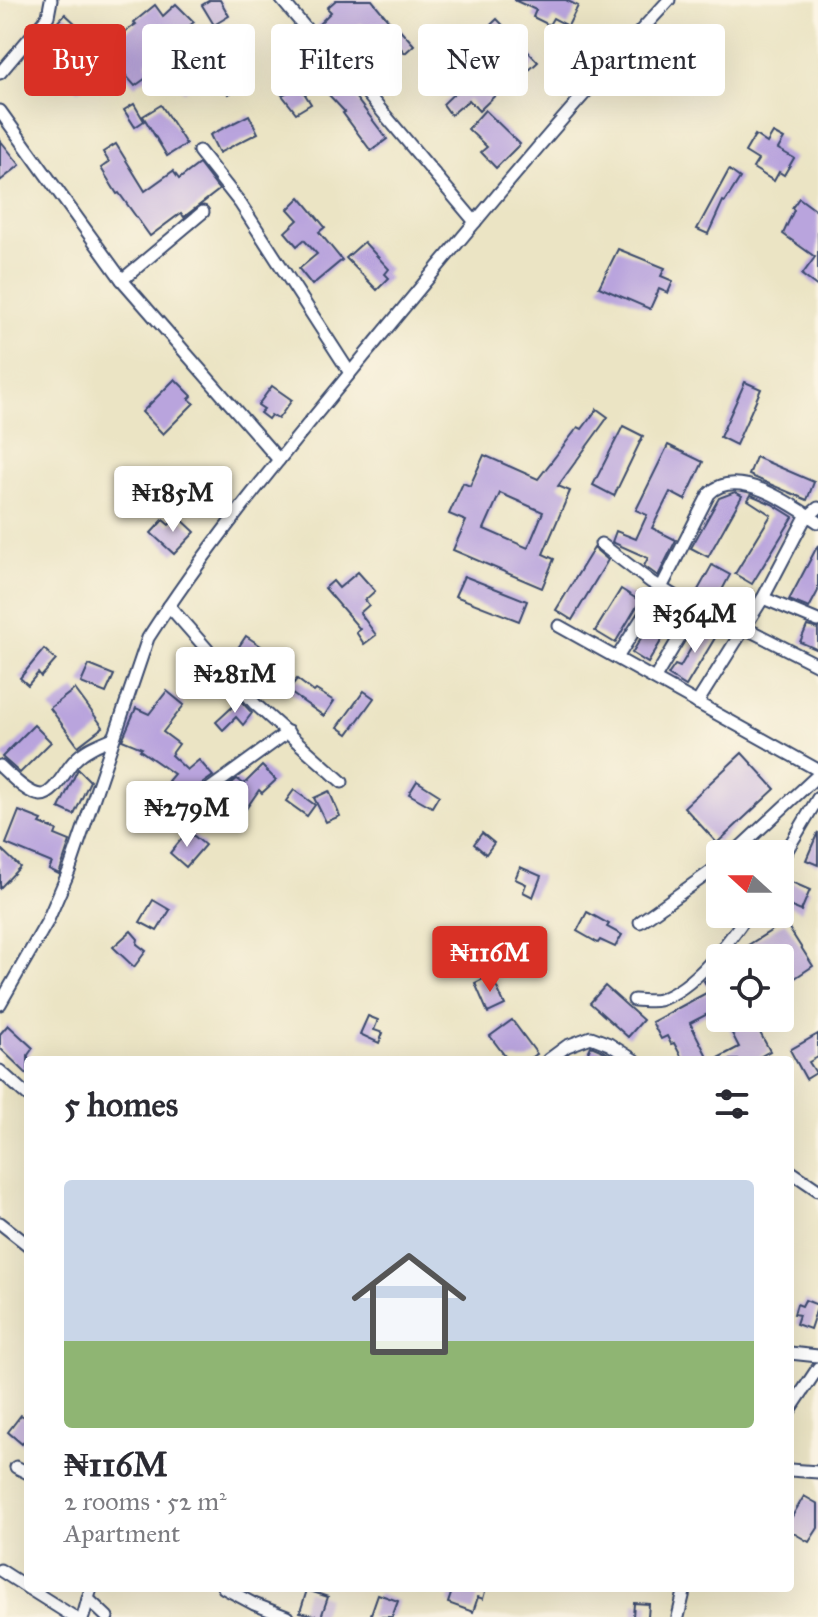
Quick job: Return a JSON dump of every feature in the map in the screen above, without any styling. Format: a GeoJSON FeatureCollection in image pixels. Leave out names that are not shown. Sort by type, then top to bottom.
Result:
{"type":"FeatureCollection","features":[{"type":"Feature","properties":{"kind":"street"},"geometry":{"type":"LineString","coordinates":[[0,73],[48,16],[51,0]]}},
{"type":"Feature","properties":{"kind":"street"},"geometry":{"type":"LineString","coordinates":[[282,0],[324,50],[364,90],[475,222]]}},
{"type":"Feature","properties":{"kind":"street"},"geometry":{"type":"LineString","coordinates":[[0,1004],[47,922],[69,871],[148,638],[169,606],[279,460],[350,373],[587,89],[669,0]]}},
{"type":"Feature","properties":{"kind":"street"},"geometry":{"type":"LineString","coordinates":[[0,111],[122,280],[279,460]]}},
{"type":"Feature","properties":{"kind":"street"},"geometry":{"type":"LineString","coordinates":[[199,151],[240,203],[350,373]]}},
{"type":"Feature","properties":{"kind":"street"},"geometry":{"type":"LineString","coordinates":[[122,280],[203,212]]}},
{"type":"Feature","properties":{"kind":"street"},"geometry":{"type":"LineString","coordinates":[[618,656],[661,588],[716,486],[735,485],[770,493],[815,515],[697,703]]}},
{"type":"Feature","properties":{"kind":"street"},"geometry":{"type":"LineString","coordinates":[[601,544],[661,588],[818,665]]}},
{"type":"Feature","properties":{"kind":"street"},"geometry":{"type":"LineString","coordinates":[[763,598],[816,618]]}},
{"type":"Feature","properties":{"kind":"street"},"geometry":{"type":"LineString","coordinates":[[169,606],[255,704],[342,782]]}},
{"type":"Feature","properties":{"kind":"street"},"geometry":{"type":"LineString","coordinates":[[655,678],[697,608]]}},
{"type":"Feature","properties":{"kind":"street"},"geometry":{"type":"LineString","coordinates":[[559,626],[618,656],[818,772],[748,840]]}},
{"type":"Feature","properties":{"kind":"street"},"geometry":{"type":"LineString","coordinates":[[174,815],[288,732]]}},
{"type":"Feature","properties":{"kind":"street"},"geometry":{"type":"LineString","coordinates":[[0,766],[29,790],[39,795],[48,793],[74,760],[90,748],[113,738]]}},
{"type":"Feature","properties":{"kind":"street"},"geometry":{"type":"LineString","coordinates":[[793,840],[818,798]]}},
{"type":"Feature","properties":{"kind":"street"},"geometry":{"type":"LineString","coordinates":[[640,922],[706,875]]}},
{"type":"Feature","properties":{"kind":"street"},"geometry":{"type":"LineString","coordinates":[[634,1000],[655,1001],[673,993],[721,951],[738,928]]}},
{"type":"Feature","properties":{"kind":"street"},"geometry":{"type":"LineString","coordinates":[[553,1056],[567,1046],[591,1037],[628,1056]]}},
{"type":"Feature","properties":{"kind":"street"},"geometry":{"type":"LineString","coordinates":[[0,1071],[24,1092]]}},
{"type":"Feature","properties":{"kind":"street"},"geometry":{"type":"LineString","coordinates":[[794,1174],[818,1190]]}},
{"type":"Feature","properties":{"kind":"street"},"geometry":{"type":"LineString","coordinates":[[0,1223],[24,1242]]}},
{"type":"Feature","properties":{"kind":"street"},"geometry":{"type":"LineString","coordinates":[[794,1353],[818,1356]]}},
{"type":"Feature","properties":{"kind":"street"},"geometry":{"type":"LineString","coordinates":[[794,1404],[818,1368]]}},
{"type":"Feature","properties":{"kind":"street"},"geometry":{"type":"LineString","coordinates":[[16,1467],[24,1471]]}},
{"type":"Feature","properties":{"kind":"street"},"geometry":{"type":"LineString","coordinates":[[794,1470],[818,1472]]}},
{"type":"Feature","properties":{"kind":"street"},"geometry":{"type":"LineString","coordinates":[[0,1570],[24,1585]]}},
{"type":"Feature","properties":{"kind":"street"},"geometry":{"type":"LineString","coordinates":[[34,1592],[74,1617]]}},
{"type":"Feature","properties":{"kind":"street"},"geometry":{"type":"LineString","coordinates":[[232,1592],[287,1617]]}},
{"type":"Feature","properties":{"kind":"street"},"geometry":{"type":"LineString","coordinates":[[678,1617],[684,1592]]}},
{"type":"Feature","properties":{"kind":"street"},"geometry":{"type":"LineString","coordinates":[[83,1617],[89,1594]]}},
{"type":"Feature","properties":{"kind":"street"},"geometry":{"type":"LineString","coordinates":[[89,1594],[107,1617]]}},
{"type":"Feature","properties":{"kind":"building"},"geometry":{"type":"Polygon","coordinates":[[[210,0],[220,0],[229,16],[213,24],[202,5],[210,0]]]}},
{"type":"Feature","properties":{"kind":"building"},"geometry":{"type":"Polygon","coordinates":[[[336,0],[372,0],[390,22],[319,24],[331,12],[327,8],[336,0]]]}},
{"type":"Feature","properties":{"kind":"building"},"geometry":{"type":"Polygon","coordinates":[[[514,0],[566,0],[578,6],[569,24],[553,18],[547,24],[533,17],[536,10],[514,0]]]}},
{"type":"Feature","properties":{"kind":"building"},"geometry":{"type":"Polygon","coordinates":[[[176,4],[194,22],[142,24],[142,81],[135,86],[126,76],[126,31],[155,5],[163,16],[176,4]]]}},
{"type":"Feature","properties":{"kind":"building"},"geometry":{"type":"Polygon","coordinates":[[[65,14],[76,24],[56,24],[65,14]]]}},
{"type":"Feature","properties":{"kind":"building"},"geometry":{"type":"Polygon","coordinates":[[[402,32],[414,45],[405,53],[402,50],[402,32]]]}},
{"type":"Feature","properties":{"kind":"building"},"geometry":{"type":"Polygon","coordinates":[[[528,52],[538,62],[528,71],[528,52]]]}},
{"type":"Feature","properties":{"kind":"building"},"geometry":{"type":"Polygon","coordinates":[[[283,96],[306,96],[311,104],[296,113],[283,96]]]}},
{"type":"Feature","properties":{"kind":"building"},"geometry":{"type":"Polygon","coordinates":[[[330,96],[358,96],[356,98],[387,139],[371,151],[345,112],[330,96]]]}},
{"type":"Feature","properties":{"kind":"building"},"geometry":{"type":"Polygon","coordinates":[[[451,96],[494,96],[479,111],[469,100],[451,115],[443,104],[451,96]]]}},
{"type":"Feature","properties":{"kind":"building"},"geometry":{"type":"Polygon","coordinates":[[[134,104],[144,121],[135,127],[124,110],[134,104]]]}},
{"type":"Feature","properties":{"kind":"building"},"geometry":{"type":"Polygon","coordinates":[[[161,105],[186,144],[167,156],[143,116],[161,105]]]}},
{"type":"Feature","properties":{"kind":"building"},"geometry":{"type":"Polygon","coordinates":[[[485,110],[520,144],[496,168],[481,152],[487,147],[468,129],[485,110]]]}},
{"type":"Feature","properties":{"kind":"building"},"geometry":{"type":"Polygon","coordinates":[[[249,115],[258,133],[219,153],[210,135],[249,115]]]}},
{"type":"Feature","properties":{"kind":"building"},"geometry":{"type":"Polygon","coordinates":[[[773,133],[784,139],[778,149],[794,158],[784,175],[779,172],[774,181],[753,168],[758,160],[745,152],[755,135],[767,143],[773,133]]]}},
{"type":"Feature","properties":{"kind":"building"},"geometry":{"type":"Polygon","coordinates":[[[0,140],[20,165],[0,181],[0,140]]]}},
{"type":"Feature","properties":{"kind":"building"},"geometry":{"type":"Polygon","coordinates":[[[116,144],[145,191],[173,171],[179,179],[199,164],[219,190],[184,217],[181,213],[150,236],[101,168],[109,162],[103,152],[116,144]]]}},
{"type":"Feature","properties":{"kind":"building"},"geometry":{"type":"Polygon","coordinates":[[[729,170],[740,178],[723,201],[708,234],[697,229],[729,170]]]}},
{"type":"Feature","properties":{"kind":"building"},"geometry":{"type":"Polygon","coordinates":[[[300,197],[325,227],[319,232],[342,260],[312,285],[299,269],[317,254],[304,240],[297,246],[285,232],[298,220],[288,209],[300,197]]]}},
{"type":"Feature","properties":{"kind":"building"},"geometry":{"type":"Polygon","coordinates":[[[799,198],[818,212],[818,287],[802,275],[815,257],[783,234],[799,198]]]}},
{"type":"Feature","properties":{"kind":"building"},"geometry":{"type":"Polygon","coordinates":[[[364,242],[389,269],[385,274],[389,278],[377,290],[346,258],[364,242]]]}},
{"type":"Feature","properties":{"kind":"building"},"geometry":{"type":"Polygon","coordinates":[[[618,249],[665,268],[661,276],[673,281],[668,293],[659,289],[650,309],[599,287],[618,249]]]}},
{"type":"Feature","properties":{"kind":"building"},"geometry":{"type":"Polygon","coordinates":[[[175,379],[192,396],[189,399],[194,403],[163,434],[142,412],[175,379]]]}},
{"type":"Feature","properties":{"kind":"building"},"geometry":{"type":"Polygon","coordinates":[[[745,382],[761,389],[736,445],[720,437],[745,382]]]}},
{"type":"Feature","properties":{"kind":"building"},"geometry":{"type":"Polygon","coordinates":[[[272,386],[292,400],[278,419],[271,415],[268,419],[260,413],[264,409],[258,405],[272,386]]]}},
{"type":"Feature","properties":{"kind":"building"},"geometry":{"type":"Polygon","coordinates":[[[597,409],[608,417],[558,486],[570,491],[543,554],[554,559],[542,588],[453,550],[466,521],[449,514],[463,483],[470,486],[484,455],[538,479],[578,427],[582,429],[597,409]],[[500,493],[484,529],[528,548],[543,512],[500,493]]]}},
{"type":"Feature","properties":{"kind":"building"},"geometry":{"type":"Polygon","coordinates":[[[623,426],[643,436],[614,496],[593,485],[623,426]]]}},
{"type":"Feature","properties":{"kind":"building"},"geometry":{"type":"Polygon","coordinates":[[[668,445],[703,462],[685,500],[670,492],[652,528],[676,540],[658,576],[644,566],[648,558],[612,542],[616,531],[636,539],[647,515],[636,510],[668,445]]]}},
{"type":"Feature","properties":{"kind":"building"},"geometry":{"type":"Polygon","coordinates":[[[756,457],[814,482],[807,500],[749,475],[756,457]]]}},
{"type":"Feature","properties":{"kind":"building"},"geometry":{"type":"Polygon","coordinates":[[[735,492],[742,496],[708,557],[691,548],[719,498],[735,492]]]}},
{"type":"Feature","properties":{"kind":"building"},"geometry":{"type":"Polygon","coordinates":[[[751,495],[793,517],[752,584],[735,574],[771,515],[748,500],[751,495]]]}},
{"type":"Feature","properties":{"kind":"building"},"geometry":{"type":"Polygon","coordinates":[[[178,516],[195,532],[174,554],[151,533],[163,520],[169,525],[178,516]]]}},
{"type":"Feature","properties":{"kind":"building"},"geometry":{"type":"Polygon","coordinates":[[[818,545],[818,591],[809,608],[789,600],[818,545]]]}},
{"type":"Feature","properties":{"kind":"building"},"geometry":{"type":"Polygon","coordinates":[[[594,548],[608,560],[572,620],[556,610],[594,548]]]}},
{"type":"Feature","properties":{"kind":"building"},"geometry":{"type":"Polygon","coordinates":[[[712,565],[730,575],[713,607],[694,597],[712,565]]]}},
{"type":"Feature","properties":{"kind":"building"},"geometry":{"type":"Polygon","coordinates":[[[358,572],[375,591],[365,600],[369,605],[360,613],[376,635],[364,644],[356,632],[360,629],[325,588],[333,581],[339,588],[358,572]]]}},
{"type":"Feature","properties":{"kind":"building"},"geometry":{"type":"Polygon","coordinates":[[[464,576],[527,601],[519,621],[455,596],[464,576]]]}},
{"type":"Feature","properties":{"kind":"building"},"geometry":{"type":"Polygon","coordinates":[[[621,589],[640,601],[615,643],[595,631],[621,589]]]}},
{"type":"Feature","properties":{"kind":"building"},"geometry":{"type":"Polygon","coordinates":[[[664,600],[680,609],[648,663],[632,653],[664,600]]]}},
{"type":"Feature","properties":{"kind":"building"},"geometry":{"type":"Polygon","coordinates":[[[706,623],[721,628],[686,686],[668,675],[675,665],[680,667],[706,623]]]}},
{"type":"Feature","properties":{"kind":"building"},"geometry":{"type":"Polygon","coordinates":[[[807,626],[818,629],[818,650],[800,642],[807,626]]]}},
{"type":"Feature","properties":{"kind":"building"},"geometry":{"type":"Polygon","coordinates":[[[246,636],[285,662],[273,681],[234,654],[246,636]]]}},
{"type":"Feature","properties":{"kind":"building"},"geometry":{"type":"Polygon","coordinates":[[[44,649],[56,660],[41,677],[38,673],[28,685],[20,678],[44,649]]]}},
{"type":"Feature","properties":{"kind":"building"},"geometry":{"type":"Polygon","coordinates":[[[89,665],[114,675],[106,693],[81,683],[89,665]]]}},
{"type":"Feature","properties":{"kind":"building"},"geometry":{"type":"Polygon","coordinates":[[[297,679],[314,692],[316,690],[334,701],[324,716],[288,691],[297,679]]]}},
{"type":"Feature","properties":{"kind":"building"},"geometry":{"type":"Polygon","coordinates":[[[75,689],[103,727],[78,746],[50,708],[75,689]]]}},
{"type":"Feature","properties":{"kind":"building"},"geometry":{"type":"Polygon","coordinates":[[[167,691],[184,705],[163,732],[179,744],[171,755],[187,770],[199,760],[213,776],[185,796],[168,781],[174,774],[140,750],[142,748],[122,740],[136,708],[149,714],[167,691]]]}},
{"type":"Feature","properties":{"kind":"building"},"geometry":{"type":"Polygon","coordinates":[[[364,691],[374,698],[348,734],[338,727],[364,691]]]}},
{"type":"Feature","properties":{"kind":"building"},"geometry":{"type":"Polygon","coordinates":[[[240,700],[252,713],[243,725],[236,717],[223,730],[216,722],[240,700]]]}},
{"type":"Feature","properties":{"kind":"building"},"geometry":{"type":"Polygon","coordinates":[[[34,725],[51,742],[20,773],[2,757],[34,725]]]}},
{"type":"Feature","properties":{"kind":"building"},"geometry":{"type":"Polygon","coordinates":[[[742,753],[775,789],[720,840],[714,840],[684,807],[742,753]]]}},
{"type":"Feature","properties":{"kind":"building"},"geometry":{"type":"Polygon","coordinates":[[[262,766],[276,780],[262,793],[259,790],[241,816],[218,799],[237,779],[244,784],[262,766]]]}},
{"type":"Feature","properties":{"kind":"building"},"geometry":{"type":"Polygon","coordinates":[[[78,769],[90,781],[74,815],[59,808],[78,769]]]}},
{"type":"Feature","properties":{"kind":"building"},"geometry":{"type":"Polygon","coordinates":[[[417,781],[439,795],[432,807],[409,794],[417,781]]]}},
{"type":"Feature","properties":{"kind":"building"},"geometry":{"type":"Polygon","coordinates":[[[294,790],[315,805],[307,816],[286,801],[294,790]]]}},
{"type":"Feature","properties":{"kind":"building"},"geometry":{"type":"Polygon","coordinates":[[[329,791],[340,816],[326,822],[314,798],[329,791]]]}},
{"type":"Feature","properties":{"kind":"building"},"geometry":{"type":"Polygon","coordinates":[[[19,811],[42,820],[40,823],[57,830],[55,835],[70,841],[59,874],[49,869],[52,863],[6,844],[19,811]]]}},
{"type":"Feature","properties":{"kind":"building"},"geometry":{"type":"Polygon","coordinates":[[[188,831],[205,845],[186,867],[170,853],[188,831]]]}},
{"type":"Feature","properties":{"kind":"building"},"geometry":{"type":"Polygon","coordinates":[[[818,832],[818,865],[806,860],[818,832]]]}},
{"type":"Feature","properties":{"kind":"building"},"geometry":{"type":"Polygon","coordinates":[[[482,833],[494,843],[486,854],[474,844],[482,833]]]}},
{"type":"Feature","properties":{"kind":"building"},"geometry":{"type":"Polygon","coordinates":[[[0,848],[20,867],[0,888],[0,848]]]}},
{"type":"Feature","properties":{"kind":"building"},"geometry":{"type":"Polygon","coordinates":[[[520,867],[541,876],[533,897],[523,892],[526,884],[515,879],[520,867]]]}},
{"type":"Feature","properties":{"kind":"building"},"geometry":{"type":"Polygon","coordinates":[[[794,883],[810,890],[801,911],[794,908],[794,883]]]}},
{"type":"Feature","properties":{"kind":"building"},"geometry":{"type":"Polygon","coordinates":[[[153,900],[170,910],[157,931],[140,922],[153,900]]]}},
{"type":"Feature","properties":{"kind":"building"},"geometry":{"type":"Polygon","coordinates":[[[587,912],[622,935],[615,947],[600,940],[598,943],[577,931],[587,912]]]}},
{"type":"Feature","properties":{"kind":"building"},"geometry":{"type":"Polygon","coordinates":[[[775,928],[789,928],[813,966],[794,979],[794,944],[750,944],[775,928]]]}},
{"type":"Feature","properties":{"kind":"building"},"geometry":{"type":"Polygon","coordinates":[[[131,931],[138,939],[137,944],[146,951],[134,967],[113,947],[131,931]]]}},
{"type":"Feature","properties":{"kind":"building"},"geometry":{"type":"Polygon","coordinates":[[[491,975],[505,1005],[488,1013],[475,983],[491,975]]]}},
{"type":"Feature","properties":{"kind":"building"},"geometry":{"type":"Polygon","coordinates":[[[605,986],[643,1020],[628,1037],[590,1003],[605,986]]]}},
{"type":"Feature","properties":{"kind":"building"},"geometry":{"type":"Polygon","coordinates":[[[706,993],[706,1015],[690,1023],[707,1056],[681,1056],[667,1036],[661,1039],[652,1022],[706,993]]]}},
{"type":"Feature","properties":{"kind":"building"},"geometry":{"type":"Polygon","coordinates":[[[368,1016],[378,1020],[374,1030],[383,1033],[379,1043],[360,1034],[368,1016]]]}},
{"type":"Feature","properties":{"kind":"building"},"geometry":{"type":"Polygon","coordinates":[[[512,1020],[537,1054],[505,1056],[490,1036],[512,1020]]]}},
{"type":"Feature","properties":{"kind":"building"},"geometry":{"type":"Polygon","coordinates":[[[8,1025],[33,1048],[28,1056],[24,1056],[24,1071],[0,1048],[0,1034],[8,1025]]]}},
{"type":"Feature","properties":{"kind":"building"},"geometry":{"type":"Polygon","coordinates":[[[731,1032],[760,1032],[770,1051],[761,1056],[722,1056],[739,1047],[731,1032]]]}},
{"type":"Feature","properties":{"kind":"building"},"geometry":{"type":"Polygon","coordinates":[[[818,1034],[818,1057],[809,1062],[816,1073],[806,1079],[790,1050],[818,1034]]]}},
{"type":"Feature","properties":{"kind":"building"},"geometry":{"type":"Polygon","coordinates":[[[591,1046],[612,1056],[586,1056],[591,1046]]]}},
{"type":"Feature","properties":{"kind":"building"},"geometry":{"type":"Polygon","coordinates":[[[805,1300],[818,1305],[810,1329],[796,1324],[799,1315],[794,1314],[797,1304],[802,1306],[805,1300]]]}},
{"type":"Feature","properties":{"kind":"building"},"geometry":{"type":"Polygon","coordinates":[[[21,1415],[24,1417],[22,1444],[8,1432],[21,1415]]]}},
{"type":"Feature","properties":{"kind":"building"},"geometry":{"type":"Polygon","coordinates":[[[804,1496],[818,1504],[818,1528],[809,1542],[794,1533],[794,1513],[804,1496]]]}},
{"type":"Feature","properties":{"kind":"building"},"geometry":{"type":"Polygon","coordinates":[[[306,1592],[328,1597],[321,1617],[300,1612],[306,1592]]]}},
{"type":"Feature","properties":{"kind":"building"},"geometry":{"type":"Polygon","coordinates":[[[452,1592],[485,1592],[483,1599],[478,1597],[473,1612],[448,1603],[452,1592]]]}},
{"type":"Feature","properties":{"kind":"building"},"geometry":{"type":"Polygon","coordinates":[[[378,1594],[398,1601],[392,1617],[370,1617],[378,1594]]]}},
{"type":"Feature","properties":{"kind":"building"},"geometry":{"type":"Polygon","coordinates":[[[634,1603],[649,1604],[648,1617],[633,1617],[634,1603]]]}}]}
